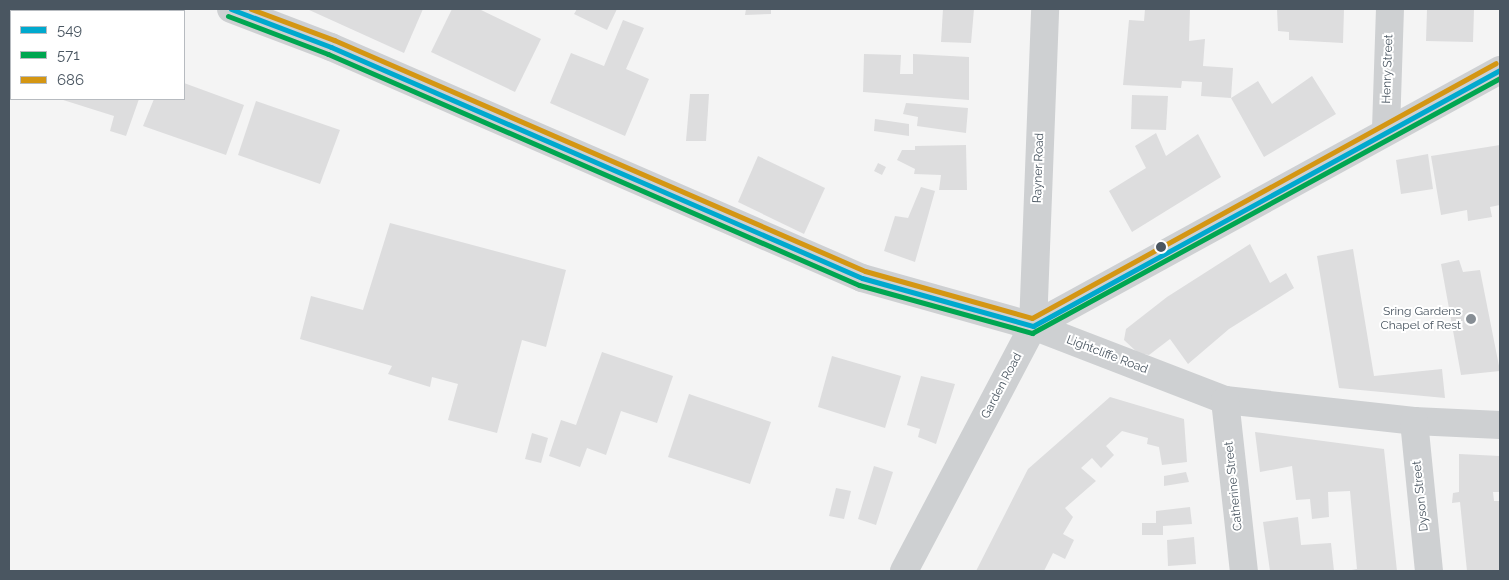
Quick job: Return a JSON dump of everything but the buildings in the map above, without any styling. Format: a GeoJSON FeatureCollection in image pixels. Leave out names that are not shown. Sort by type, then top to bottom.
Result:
{"type":"FeatureCollection","features":[{"type":"Feature","properties":{"kind":"street","name":"Lightcliffe Road"},"geometry":{"type":"LineString","coordinates":[[231,9],[331,47],[862,278],[1033,326],[1225,400],[1414,422],[1500,425]]}},
{"type":"Feature","properties":{"kind":"street","name":"Rayner Road"},"geometry":{"type":"LineString","coordinates":[[1033,326],[1045,9]]}},
{"type":"Feature","properties":{"kind":"street","name":"Henry Street"},"geometry":{"type":"LineString","coordinates":[[1386,129],[1390,9]]}},
{"type":"Feature","properties":{"kind":"street"},"geometry":{"type":"LineString","coordinates":[[1033,326],[1386,129],[1500,70]]}},
{"type":"Feature","properties":{"kind":"street","name":"Garden Road"},"geometry":{"type":"LineString","coordinates":[[904,571],[1033,326]]}},
{"type":"Feature","properties":{"kind":"street","name":"Catherine Street"},"geometry":{"type":"LineString","coordinates":[[1225,400],[1244,571]]}},
{"type":"Feature","properties":{"kind":"street","name":"Dyson Street"},"geometry":{"type":"LineString","coordinates":[[1414,422],[1429,571]]}},
{"type":"Feature","properties":{"kind":"transit line","name":"549"},"geometry":{"type":"LineString","coordinates":[[231,9],[331,47],[862,278],[1033,326],[1500,70]]}},
{"type":"Feature","properties":{"kind":"transit line","name":"686"},"geometry":{"type":"LineString","coordinates":[[251,9],[334,40],[865,271],[1032,318],[1496,63]]}},
{"type":"Feature","properties":{"kind":"transit line","name":"571"},"geometry":{"type":"LineString","coordinates":[[228,16],[328,54],[859,285],[1032,333],[1500,78]]}},
{"type":"Feature","properties":{"kind":"place","name":"Sring Gardens Chapel of Rest"},"geometry":{"type":"Point","coordinates":[1471,319]}}]}
